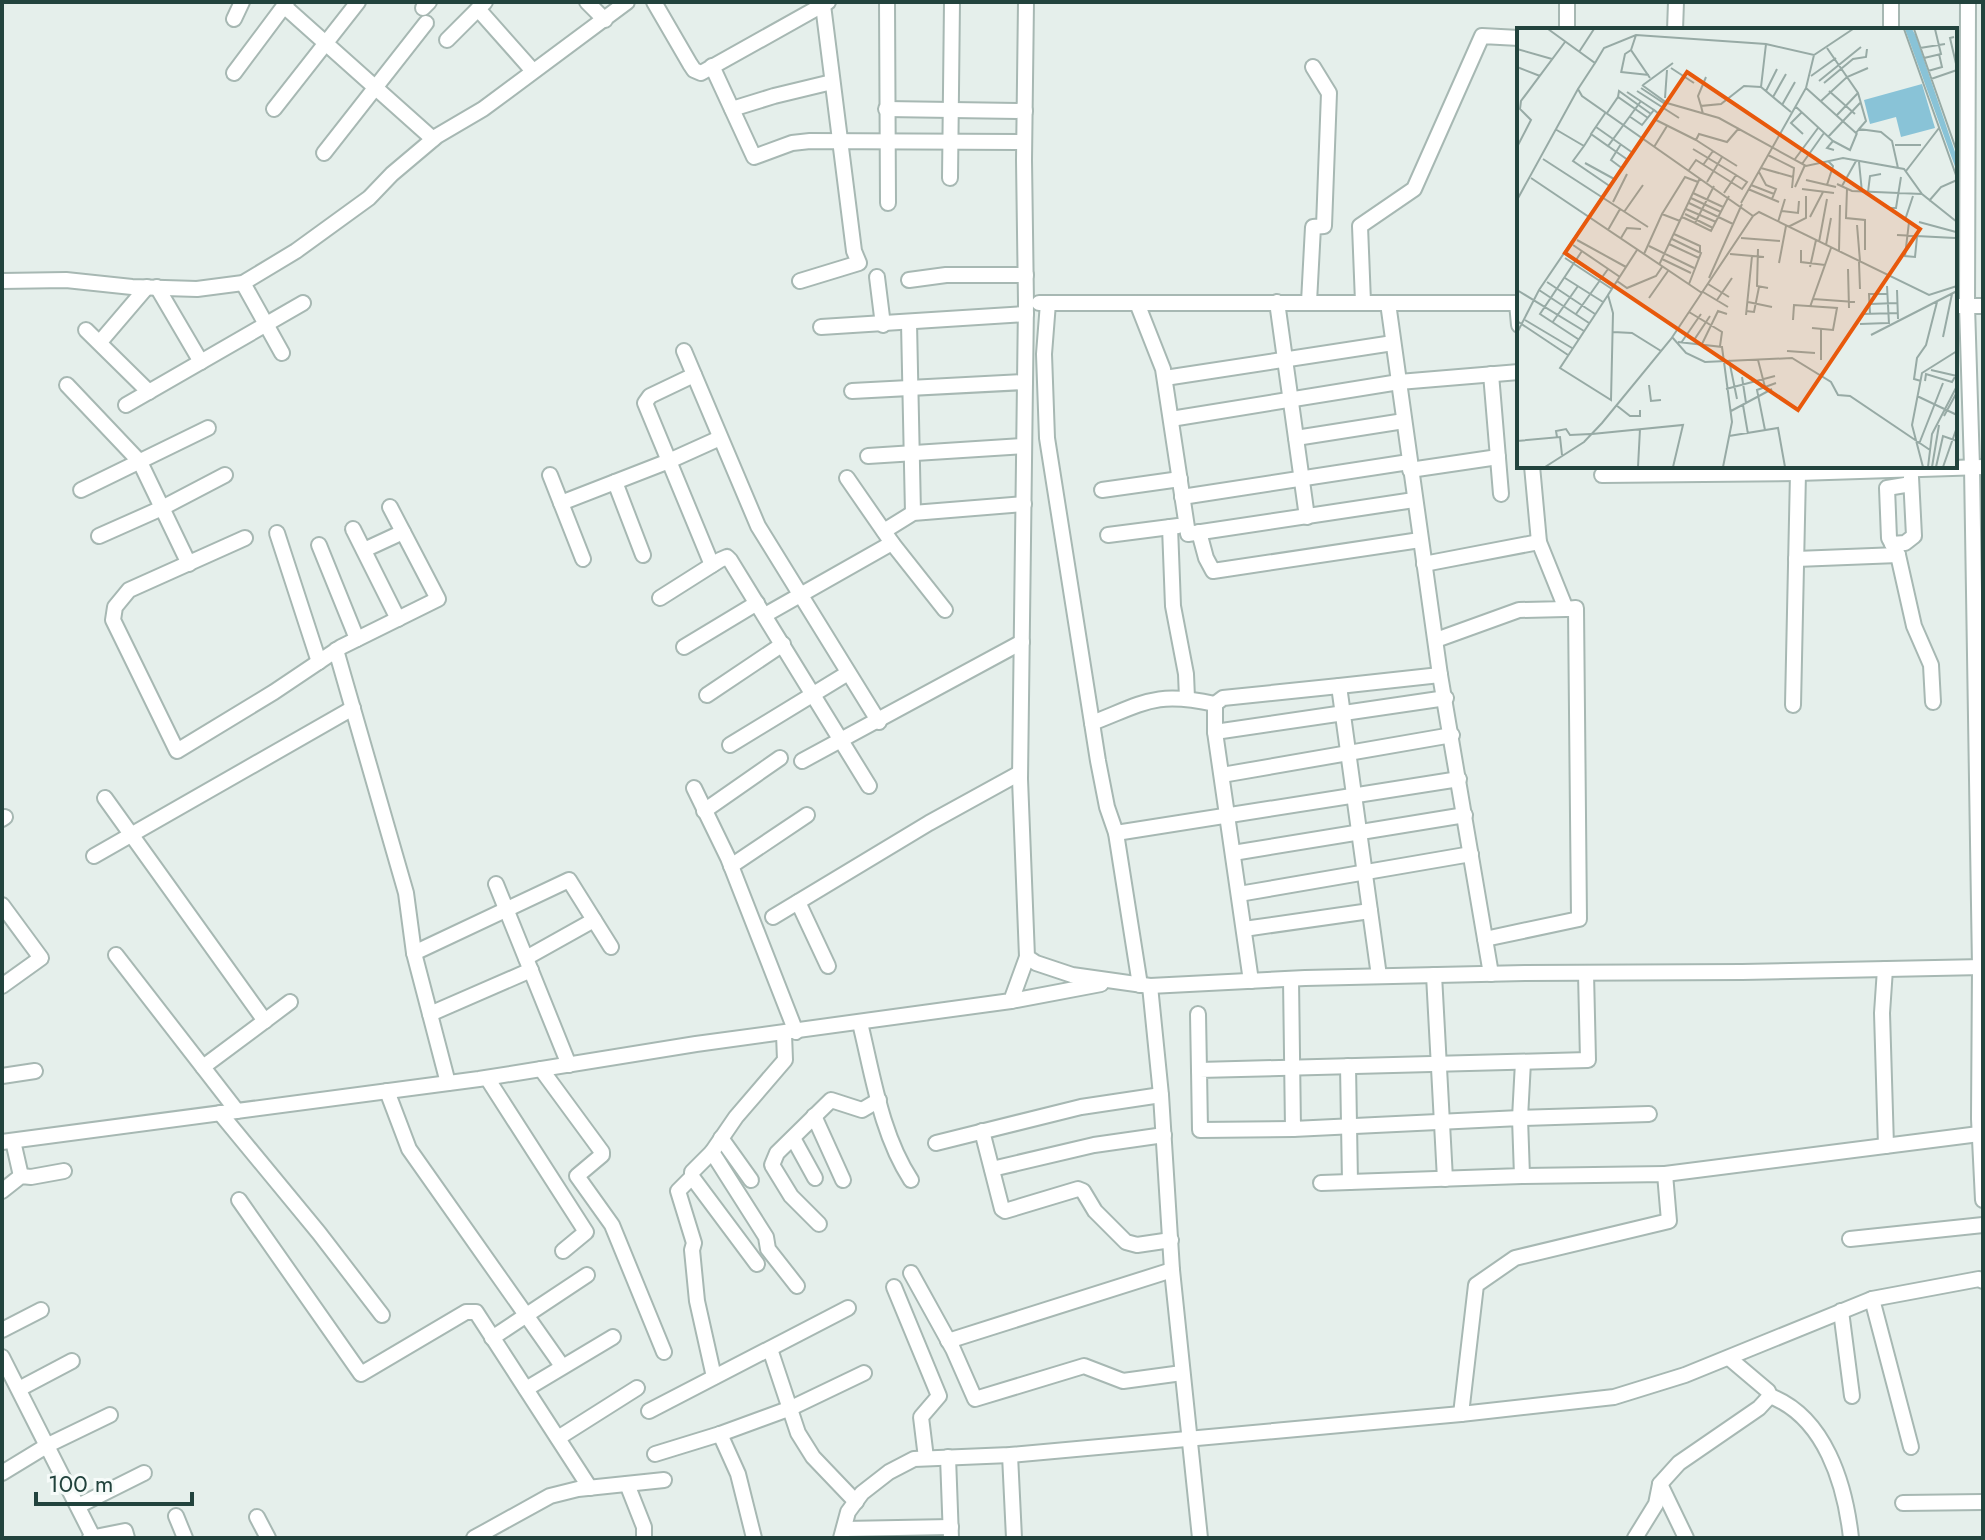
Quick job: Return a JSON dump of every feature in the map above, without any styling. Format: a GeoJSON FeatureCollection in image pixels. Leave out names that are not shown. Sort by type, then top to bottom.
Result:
{"type":"FeatureCollection","features":[{"type":"Feature","properties":{"kind":"street"},"geometry":{"type":"LineString","coordinates":[[234,19],[242,2]]}},
{"type":"Feature","properties":{"kind":"street"},"geometry":{"type":"LineString","coordinates":[[274,109],[358,2]]}},
{"type":"Feature","properties":{"kind":"street"},"geometry":{"type":"LineString","coordinates":[[587,2],[605,20]]}},
{"type":"Feature","properties":{"kind":"street"},"geometry":{"type":"LineString","coordinates":[[2,281],[66,280],[197,289],[243,283],[296,251],[369,198],[433,139],[483,109],[627,2]]}},
{"type":"Feature","properties":{"kind":"street"},"geometry":{"type":"LineString","coordinates":[[654,2],[694,70],[701,73],[825,4],[838,141],[854,251],[859,263],[800,281]]}},
{"type":"Feature","properties":{"kind":"street"},"geometry":{"type":"LineString","coordinates":[[887,2],[888,203]]}},
{"type":"Feature","properties":{"kind":"street"},"geometry":{"type":"LineString","coordinates":[[950,178],[952,2]]}},
{"type":"Feature","properties":{"kind":"street"},"geometry":{"type":"LineString","coordinates":[[1011,1001],[1027,957],[1020,773],[1026,2]]}},
{"type":"Feature","properties":{"kind":"street"},"geometry":{"type":"LineString","coordinates":[[1567,2],[1567,28]]}},
{"type":"Feature","properties":{"kind":"street"},"geometry":{"type":"LineString","coordinates":[[1675,28],[1676,2]]}},
{"type":"Feature","properties":{"kind":"street"},"geometry":{"type":"LineString","coordinates":[[1891,2],[1891,28]]}},
{"type":"Feature","properties":{"kind":"street"},"geometry":{"type":"LineString","coordinates":[[1968,2],[1961,75],[1961,306],[1962,358],[1978,467],[1982,967],[1979,1134],[1983,1200]]}},
{"type":"Feature","properties":{"kind":"street"},"geometry":{"type":"LineString","coordinates":[[234,73],[285,4],[324,45],[433,139]]}},
{"type":"Feature","properties":{"kind":"street"},"geometry":{"type":"LineString","coordinates":[[447,40],[481,6],[533,71]]}},
{"type":"Feature","properties":{"kind":"street"},"geometry":{"type":"LineString","coordinates":[[324,153],[374,88],[426,11]]}},
{"type":"Feature","properties":{"kind":"street"},"geometry":{"type":"LineString","coordinates":[[1363,302],[1360,226],[1414,189],[1482,36],[1517,38]]}},
{"type":"Feature","properties":{"kind":"street"},"geometry":{"type":"LineString","coordinates":[[712,66],[754,157],[792,143],[1024,142]]}},
{"type":"Feature","properties":{"kind":"street"},"geometry":{"type":"LineString","coordinates":[[1309,302],[1313,227],[1324,226],[1329,93],[1313,67]]}},
{"type":"Feature","properties":{"kind":"street"},"geometry":{"type":"LineString","coordinates":[[732,109],[832,82]]}},
{"type":"Feature","properties":{"kind":"street"},"geometry":{"type":"LineString","coordinates":[[886,109],[1025,111]]}},
{"type":"Feature","properties":{"kind":"street"},"geometry":{"type":"LineString","coordinates":[[909,280],[946,275],[1026,275]]}},
{"type":"Feature","properties":{"kind":"street"},"geometry":{"type":"LineString","coordinates":[[877,277],[883,325]]}},
{"type":"Feature","properties":{"kind":"street"},"geometry":{"type":"LineString","coordinates":[[243,283],[282,353]]}},
{"type":"Feature","properties":{"kind":"street"},"geometry":{"type":"LineString","coordinates":[[100,342],[152,287]]}},
{"type":"Feature","properties":{"kind":"street"},"geometry":{"type":"LineString","coordinates":[[152,287],[201,362]]}},
{"type":"Feature","properties":{"kind":"street"},"geometry":{"type":"LineString","coordinates":[[1277,302],[1307,517]]}},
{"type":"Feature","properties":{"kind":"street"},"geometry":{"type":"LineString","coordinates":[[126,405],[303,303]]}},
{"type":"Feature","properties":{"kind":"street"},"geometry":{"type":"LineString","coordinates":[[1048,303],[1044,354],[1047,438],[1092,723],[1145,985],[1161,1095],[1172,1270],[1200,1538]]}},
{"type":"Feature","properties":{"kind":"street"},"geometry":{"type":"LineString","coordinates":[[821,327],[909,323],[1026,309],[1048,303],[1517,303]]}},
{"type":"Feature","properties":{"kind":"street"},"geometry":{"type":"LineString","coordinates":[[1137,303],[1165,378],[1182,497],[1213,571],[1420,540]]}},
{"type":"Feature","properties":{"kind":"street"},"geometry":{"type":"LineString","coordinates":[[1388,303],[1440,675],[1491,974]]}},
{"type":"Feature","properties":{"kind":"street"},"geometry":{"type":"LineString","coordinates":[[1961,306],[1983,306]]}},
{"type":"Feature","properties":{"kind":"street"},"geometry":{"type":"LineString","coordinates":[[909,323],[913,513]]}},
{"type":"Feature","properties":{"kind":"street"},"geometry":{"type":"LineString","coordinates":[[86,330],[149,392]]}},
{"type":"Feature","properties":{"kind":"street"},"geometry":{"type":"LineString","coordinates":[[1165,378],[1393,343]]}},
{"type":"Feature","properties":{"kind":"street"},"geometry":{"type":"LineString","coordinates":[[684,351],[758,526],[879,722]]}},
{"type":"Feature","properties":{"kind":"street"},"geometry":{"type":"LineString","coordinates":[[1171,419],[1399,382],[1517,372]]}},
{"type":"Feature","properties":{"kind":"street"},"geometry":{"type":"LineString","coordinates":[[1491,374],[1501,494]]}},
{"type":"Feature","properties":{"kind":"street"},"geometry":{"type":"LineString","coordinates":[[694,375],[650,396],[645,403],[712,565]]}},
{"type":"Feature","properties":{"kind":"street"},"geometry":{"type":"LineString","coordinates":[[852,391],[1025,382]]}},
{"type":"Feature","properties":{"kind":"street"},"geometry":{"type":"LineString","coordinates":[[67,385],[140,462],[189,564]]}},
{"type":"Feature","properties":{"kind":"street"},"geometry":{"type":"LineString","coordinates":[[1296,438],[1404,421]]}},
{"type":"Feature","properties":{"kind":"street"},"geometry":{"type":"LineString","coordinates":[[81,490],[208,428]]}},
{"type":"Feature","properties":{"kind":"street"},"geometry":{"type":"LineString","coordinates":[[561,503],[720,438]]}},
{"type":"Feature","properties":{"kind":"street"},"geometry":{"type":"LineString","coordinates":[[868,456],[1024,446]]}},
{"type":"Feature","properties":{"kind":"street"},"geometry":{"type":"LineString","coordinates":[[1182,497],[1302,478],[1498,457]]}},
{"type":"Feature","properties":{"kind":"street"},"geometry":{"type":"LineString","coordinates":[[1602,475],[1642,470],[1798,473],[1837,469],[1911,477],[1978,467]]}},
{"type":"Feature","properties":{"kind":"street"},"geometry":{"type":"LineString","coordinates":[[1532,468],[1539,542],[1566,609]]}},
{"type":"Feature","properties":{"kind":"street"},"geometry":{"type":"LineString","coordinates":[[1793,705],[1798,473]]}},
{"type":"Feature","properties":{"kind":"street"},"geometry":{"type":"LineString","coordinates":[[99,536],[225,475]]}},
{"type":"Feature","properties":{"kind":"street"},"geometry":{"type":"LineString","coordinates":[[550,475],[583,559]]}},
{"type":"Feature","properties":{"kind":"street"},"geometry":{"type":"LineString","coordinates":[[1796,559],[1895,550],[1905,543],[1914,536],[1911,477]]}},
{"type":"Feature","properties":{"kind":"street"},"geometry":{"type":"LineString","coordinates":[[1911,477],[1886,491],[1888,528],[1908,606],[1931,665],[1933,702]]}},
{"type":"Feature","properties":{"kind":"street"},"geometry":{"type":"LineString","coordinates":[[847,478],[945,610]]}},
{"type":"Feature","properties":{"kind":"street"},"geometry":{"type":"LineString","coordinates":[[1102,490],[1180,479]]}},
{"type":"Feature","properties":{"kind":"street"},"geometry":{"type":"LineString","coordinates":[[615,482],[643,555]]}},
{"type":"Feature","properties":{"kind":"street"},"geometry":{"type":"LineString","coordinates":[[1108,535],[1307,517],[1414,500]]}},
{"type":"Feature","properties":{"kind":"street"},"geometry":{"type":"LineString","coordinates":[[684,647],[798,594],[888,537],[913,513],[1024,504]]}},
{"type":"Feature","properties":{"kind":"street"},"geometry":{"type":"LineString","coordinates":[[245,538],[129,590],[113,613],[113,620],[177,751],[336,650],[438,599],[390,507]]}},
{"type":"Feature","properties":{"kind":"street"},"geometry":{"type":"LineString","coordinates":[[1170,527],[1173,606],[1186,674],[1187,698]]}},
{"type":"Feature","properties":{"kind":"street"},"geometry":{"type":"LineString","coordinates":[[353,529],[398,619]]}},
{"type":"Feature","properties":{"kind":"street"},"geometry":{"type":"LineString","coordinates":[[364,550],[403,532]]}},
{"type":"Feature","properties":{"kind":"street"},"geometry":{"type":"LineString","coordinates":[[277,533],[319,662]]}},
{"type":"Feature","properties":{"kind":"street"},"geometry":{"type":"LineString","coordinates":[[1424,564],[1539,542]]}},
{"type":"Feature","properties":{"kind":"street"},"geometry":{"type":"LineString","coordinates":[[319,545],[357,639]]}},
{"type":"Feature","properties":{"kind":"street"},"geometry":{"type":"LineString","coordinates":[[660,598],[727,557],[869,786]]}},
{"type":"Feature","properties":{"kind":"street"},"geometry":{"type":"LineString","coordinates":[[1436,640],[1519,610],[1576,608],[1579,919],[1485,939]]}},
{"type":"Feature","properties":{"kind":"street"},"geometry":{"type":"LineString","coordinates":[[802,761],[1022,642]]}},
{"type":"Feature","properties":{"kind":"street"},"geometry":{"type":"LineString","coordinates":[[707,695],[783,644]]}},
{"type":"Feature","properties":{"kind":"street"},"geometry":{"type":"LineString","coordinates":[[336,650],[406,893],[414,953],[448,1083]]}},
{"type":"Feature","properties":{"kind":"street"},"geometry":{"type":"LineString","coordinates":[[730,745],[848,673]]}},
{"type":"Feature","properties":{"kind":"street"},"geometry":{"type":"LineString","coordinates":[[1092,723],[1150,700],[1187,698],[1215,704],[1223,698],[1440,675]]}},
{"type":"Feature","properties":{"kind":"street"},"geometry":{"type":"LineString","coordinates":[[1339,686],[1379,976]]}},
{"type":"Feature","properties":{"kind":"street"},"geometry":{"type":"LineString","coordinates":[[1215,732],[1446,698]]}},
{"type":"Feature","properties":{"kind":"street"},"geometry":{"type":"LineString","coordinates":[[1215,704],[1215,732],[1251,981]]}},
{"type":"Feature","properties":{"kind":"street"},"geometry":{"type":"LineString","coordinates":[[94,856],[353,708]]}},
{"type":"Feature","properties":{"kind":"street"},"geometry":{"type":"LineString","coordinates":[[1222,775],[1452,735]]}},
{"type":"Feature","properties":{"kind":"street"},"geometry":{"type":"LineString","coordinates":[[704,811],[780,758]]}},
{"type":"Feature","properties":{"kind":"street"},"geometry":{"type":"LineString","coordinates":[[773,917],[929,823],[1020,773]]}},
{"type":"Feature","properties":{"kind":"street"},"geometry":{"type":"LineString","coordinates":[[1116,833],[1459,779]]}},
{"type":"Feature","properties":{"kind":"street"},"geometry":{"type":"LineString","coordinates":[[694,788],[731,866],[790,1033],[785,1060],[678,1191],[694,1243],[697,1301],[714,1377]]}},
{"type":"Feature","properties":{"kind":"street"},"geometry":{"type":"LineString","coordinates":[[105,798],[265,1021]]}},
{"type":"Feature","properties":{"kind":"street"},"geometry":{"type":"LineString","coordinates":[[731,866],[807,815]]}},
{"type":"Feature","properties":{"kind":"street"},"geometry":{"type":"LineString","coordinates":[[1233,853],[1465,815]]}},
{"type":"Feature","properties":{"kind":"street"},"geometry":{"type":"LineString","coordinates":[[1239,894],[1471,854]]}},
{"type":"Feature","properties":{"kind":"street"},"geometry":{"type":"LineString","coordinates":[[414,953],[569,880],[611,947]]}},
{"type":"Feature","properties":{"kind":"street"},"geometry":{"type":"LineString","coordinates":[[496,884],[569,1065]]}},
{"type":"Feature","properties":{"kind":"street"},"geometry":{"type":"LineString","coordinates":[[798,902],[828,966]]}},
{"type":"Feature","properties":{"kind":"street"},"geometry":{"type":"LineString","coordinates":[[2,905],[41,958],[2,986]]}},
{"type":"Feature","properties":{"kind":"street"},"geometry":{"type":"LineString","coordinates":[[1244,929],[1370,911]]}},
{"type":"Feature","properties":{"kind":"street"},"geometry":{"type":"LineString","coordinates":[[430,1014],[528,964],[594,920]]}},
{"type":"Feature","properties":{"kind":"street"},"geometry":{"type":"LineString","coordinates":[[116,955],[237,1111]]}},
{"type":"Feature","properties":{"kind":"street"},"geometry":{"type":"LineString","coordinates":[[1027,957],[1072,975],[1145,985],[1379,976],[1982,967]]}},
{"type":"Feature","properties":{"kind":"street"},"geometry":{"type":"LineString","coordinates":[[1885,969],[1882,1013],[1886,1146]]}},
{"type":"Feature","properties":{"kind":"street"},"geometry":{"type":"LineString","coordinates":[[1199,1070],[1588,1060],[1586,973]]}},
{"type":"Feature","properties":{"kind":"street"},"geometry":{"type":"LineString","coordinates":[[1434,975],[1445,1179]]}},
{"type":"Feature","properties":{"kind":"street"},"geometry":{"type":"LineString","coordinates":[[1291,979],[1293,1129]]}},
{"type":"Feature","properties":{"kind":"street"},"geometry":{"type":"LineString","coordinates":[[21,1176],[8,1142],[487,1078],[696,1044],[1011,1001],[1112,982]]}},
{"type":"Feature","properties":{"kind":"street"},"geometry":{"type":"LineString","coordinates":[[203,1067],[290,1002]]}},
{"type":"Feature","properties":{"kind":"street"},"geometry":{"type":"LineString","coordinates":[[1198,1014],[1200,1130],[1649,1114]]}},
{"type":"Feature","properties":{"kind":"street"},"geometry":{"type":"LineString","coordinates":[[860,1023],[891,1141],[911,1180]]}},
{"type":"Feature","properties":{"kind":"street"},"geometry":{"type":"LineString","coordinates":[[1522,1176],[1520,1118],[1523,1062]]}},
{"type":"Feature","properties":{"kind":"street"},"geometry":{"type":"LineString","coordinates":[[1348,1066],[1350,1182]]}},
{"type":"Feature","properties":{"kind":"street"},"geometry":{"type":"LineString","coordinates":[[541,1069],[602,1152],[577,1176],[612,1225],[664,1352]]}},
{"type":"Feature","properties":{"kind":"street"},"geometry":{"type":"LineString","coordinates":[[2,1076],[35,1071]]}},
{"type":"Feature","properties":{"kind":"street"},"geometry":{"type":"LineString","coordinates":[[487,1078],[586,1232],[563,1251]]}},
{"type":"Feature","properties":{"kind":"street"},"geometry":{"type":"LineString","coordinates":[[387,1091],[409,1149],[562,1366]]}},
{"type":"Feature","properties":{"kind":"street"},"geometry":{"type":"LineString","coordinates":[[936,1143],[1081,1107],[1161,1095]]}},
{"type":"Feature","properties":{"kind":"street"},"geometry":{"type":"LineString","coordinates":[[819,1224],[791,1196],[772,1165],[777,1153],[831,1100],[862,1110],[879,1100]]}},
{"type":"Feature","properties":{"kind":"street"},"geometry":{"type":"LineString","coordinates":[[220,1113],[382,1315]]}},
{"type":"Feature","properties":{"kind":"street"},"geometry":{"type":"LineString","coordinates":[[814,1116],[843,1180]]}},
{"type":"Feature","properties":{"kind":"street"},"geometry":{"type":"LineString","coordinates":[[982,1131],[1000,1207],[1005,1211],[1078,1189],[1126,1242],[1137,1245],[1171,1240]]}},
{"type":"Feature","properties":{"kind":"street"},"geometry":{"type":"LineString","coordinates":[[1321,1183],[1665,1174],[1979,1134]]}},
{"type":"Feature","properties":{"kind":"street"},"geometry":{"type":"LineString","coordinates":[[992,1169],[1094,1145],[1164,1135]]}},
{"type":"Feature","properties":{"kind":"street"},"geometry":{"type":"LineString","coordinates":[[721,1138],[751,1180]]}},
{"type":"Feature","properties":{"kind":"street"},"geometry":{"type":"LineString","coordinates":[[793,1138],[815,1178]]}},
{"type":"Feature","properties":{"kind":"street"},"geometry":{"type":"LineString","coordinates":[[712,1152],[766,1237],[766,1247],[797,1286]]}},
{"type":"Feature","properties":{"kind":"street"},"geometry":{"type":"LineString","coordinates":[[2,1191],[21,1176],[64,1171]]}},
{"type":"Feature","properties":{"kind":"street"},"geometry":{"type":"LineString","coordinates":[[1461,1414],[1476,1285],[1515,1258],[1669,1221],[1665,1174]]}},
{"type":"Feature","properties":{"kind":"street"},"geometry":{"type":"LineString","coordinates":[[692,1177],[757,1264]]}},
{"type":"Feature","properties":{"kind":"street"},"geometry":{"type":"LineString","coordinates":[[239,1200],[361,1374],[466,1312],[476,1312],[590,1488]]}},
{"type":"Feature","properties":{"kind":"street"},"geometry":{"type":"LineString","coordinates":[[1850,1239],[1983,1225]]}},
{"type":"Feature","properties":{"kind":"street"},"geometry":{"type":"LineString","coordinates":[[948,1341],[1172,1270]]}},
{"type":"Feature","properties":{"kind":"street"},"geometry":{"type":"LineString","coordinates":[[911,1273],[975,1399],[1084,1366],[1123,1381],[1182,1373]]}},
{"type":"Feature","properties":{"kind":"street"},"geometry":{"type":"LineString","coordinates":[[492,1338],[587,1275]]}},
{"type":"Feature","properties":{"kind":"street"},"geometry":{"type":"LineString","coordinates":[[948,1457],[951,1533],[842,1536],[848,1512],[862,1493],[889,1472],[914,1459],[948,1457],[1010,1455],[1614,1397],[1685,1375],[1872,1299],[1979,1279],[1983,1281]]}},
{"type":"Feature","properties":{"kind":"street"},"geometry":{"type":"LineString","coordinates":[[894,1287],[939,1396],[921,1417],[926,1458]]}},
{"type":"Feature","properties":{"kind":"street"},"geometry":{"type":"LineString","coordinates":[[1872,1299],[1911,1447]]}},
{"type":"Feature","properties":{"kind":"street"},"geometry":{"type":"LineString","coordinates":[[649,1411],[848,1308]]}},
{"type":"Feature","properties":{"kind":"street"},"geometry":{"type":"LineString","coordinates":[[2,1330],[41,1310]]}},
{"type":"Feature","properties":{"kind":"street"},"geometry":{"type":"LineString","coordinates":[[1841,1311],[1852,1396]]}},
{"type":"Feature","properties":{"kind":"street"},"geometry":{"type":"LineString","coordinates":[[526,1389],[613,1337]]}},
{"type":"Feature","properties":{"kind":"street"},"geometry":{"type":"LineString","coordinates":[[770,1349],[798,1433],[813,1457],[856,1502]]}},
{"type":"Feature","properties":{"kind":"street"},"geometry":{"type":"LineString","coordinates":[[2,1357],[78,1506],[91,1538],[125,1531],[127,1538]]}},
{"type":"Feature","properties":{"kind":"street"},"geometry":{"type":"LineString","coordinates":[[1729,1358],[1770,1396],[1779,1399],[1810,1424],[1825,1445],[1838,1480],[1851,1538]]}},
{"type":"Feature","properties":{"kind":"street"},"geometry":{"type":"LineString","coordinates":[[19,1389],[72,1361]]}},
{"type":"Feature","properties":{"kind":"street"},"geometry":{"type":"LineString","coordinates":[[655,1454],[791,1408],[864,1373]]}},
{"type":"Feature","properties":{"kind":"street"},"geometry":{"type":"LineString","coordinates":[[558,1438],[637,1388]]}},
{"type":"Feature","properties":{"kind":"street"},"geometry":{"type":"LineString","coordinates":[[1635,1538],[1656,1504],[1660,1484],[1679,1463],[1759,1408],[1770,1396]]}},
{"type":"Feature","properties":{"kind":"street"},"geometry":{"type":"LineString","coordinates":[[2,1473],[48,1445],[110,1415]]}},
{"type":"Feature","properties":{"kind":"street"},"geometry":{"type":"LineString","coordinates":[[720,1434],[738,1474],[754,1538]]}},
{"type":"Feature","properties":{"kind":"street"},"geometry":{"type":"LineString","coordinates":[[1010,1455],[1014,1538]]}},
{"type":"Feature","properties":{"kind":"street"},"geometry":{"type":"LineString","coordinates":[[78,1506],[144,1473]]}},
{"type":"Feature","properties":{"kind":"street"},"geometry":{"type":"LineString","coordinates":[[484,1536],[550,1496],[664,1480]]}},
{"type":"Feature","properties":{"kind":"street"},"geometry":{"type":"LineString","coordinates":[[627,1484],[644,1527],[644,1538]]}},
{"type":"Feature","properties":{"kind":"street"},"geometry":{"type":"LineString","coordinates":[[1660,1484],[1686,1538]]}},
{"type":"Feature","properties":{"kind":"street"},"geometry":{"type":"LineString","coordinates":[[1903,1503],[1983,1502]]}},
{"type":"Feature","properties":{"kind":"street"},"geometry":{"type":"LineString","coordinates":[[176,1516],[185,1538]]}},
{"type":"Feature","properties":{"kind":"street"},"geometry":{"type":"LineString","coordinates":[[257,1517],[268,1538]]}}]}
